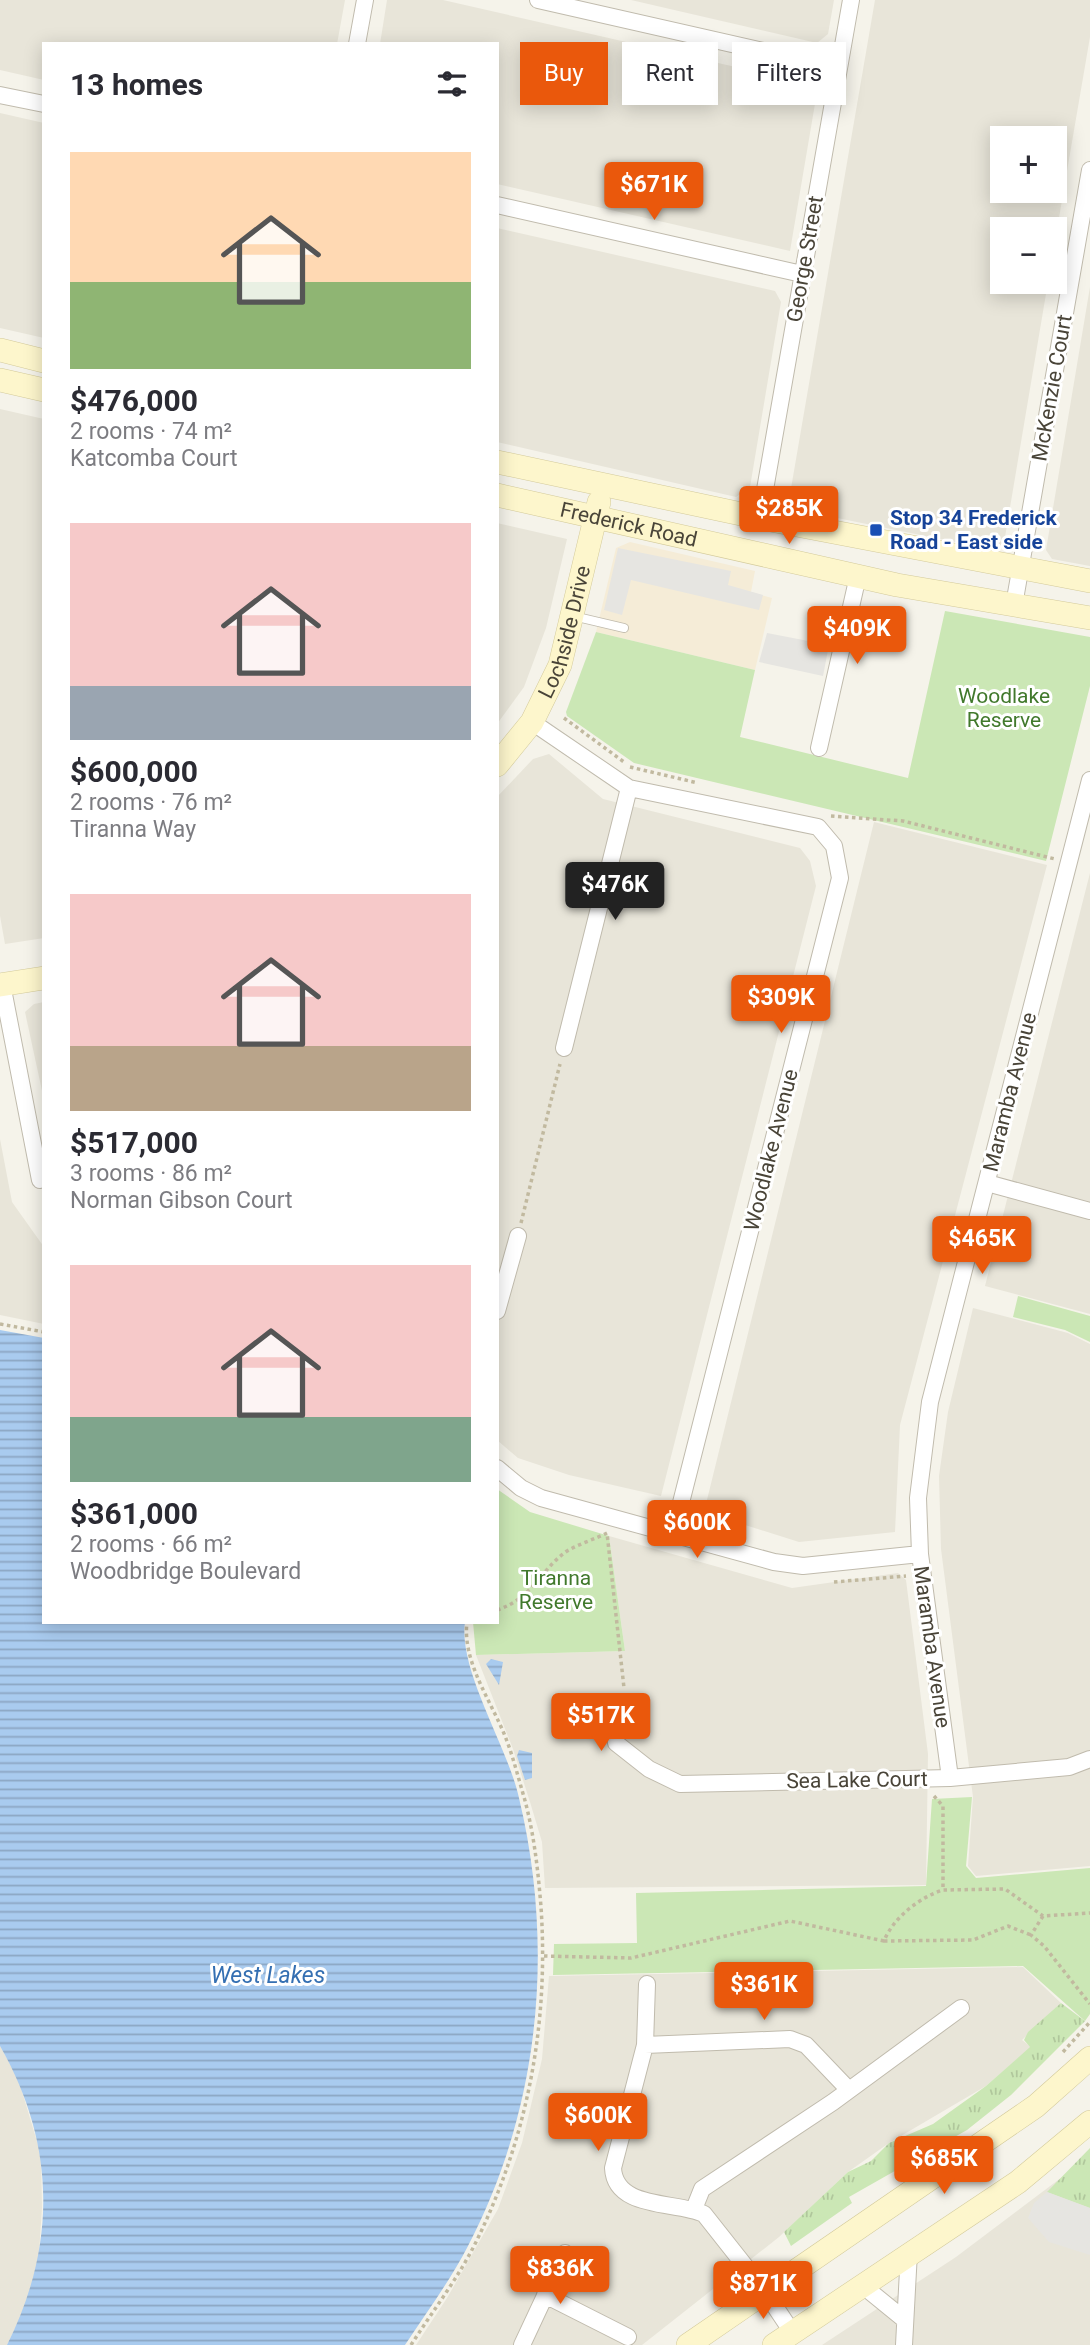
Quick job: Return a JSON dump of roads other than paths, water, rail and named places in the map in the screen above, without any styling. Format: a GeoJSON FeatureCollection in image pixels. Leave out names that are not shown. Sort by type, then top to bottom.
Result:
{"type":"FeatureCollection","features":[{"type":"Feature","properties":{"kind":"main road"},"geometry":{"type":"LineString","coordinates":[[0,350],[42,360]]}},
{"type":"Feature","properties":{"kind":"main road"},"geometry":{"type":"LineString","coordinates":[[0,380],[42,390]]}},
{"type":"Feature","properties":{"kind":"main road","name":"Frederick Road"},"geometry":{"type":"LineString","coordinates":[[499,462],[760,518],[1090,581]]}},
{"type":"Feature","properties":{"kind":"main road","name":"Lochside Drive"},"geometry":{"type":"LineString","coordinates":[[499,763],[532,722],[560,665],[603,485]]}},
{"type":"Feature","properties":{"kind":"main road","name":"Frederick Road"},"geometry":{"type":"LineString","coordinates":[[499,495],[858,576],[1090,618]]}},
{"type":"Feature","properties":{"kind":"main road"},"geometry":{"type":"LineString","coordinates":[[1,984],[42,978]]}},
{"type":"Feature","properties":{"kind":"main road"},"geometry":{"type":"LineString","coordinates":[[688,2345],[764,2290],[1037,2106],[1090,2058]]}},
{"type":"Feature","properties":{"kind":"main road"},"geometry":{"type":"LineString","coordinates":[[783,2339],[909,2252],[1018,2182],[1090,2122]]}},
{"type":"Feature","properties":{"kind":"street"},"geometry":{"type":"LineString","coordinates":[[358,42],[365,0]]}},
{"type":"Feature","properties":{"kind":"street"},"geometry":{"type":"LineString","coordinates":[[538,0],[732,44]]}},
{"type":"Feature","properties":{"kind":"street","name":"George Street"},"geometry":{"type":"LineString","coordinates":[[843,42],[850,0]]}},
{"type":"Feature","properties":{"kind":"street"},"geometry":{"type":"LineString","coordinates":[[0,95],[42,104]]}},
{"type":"Feature","properties":{"kind":"street","name":"George Street"},"geometry":{"type":"LineString","coordinates":[[760,518],[832,105]]}},
{"type":"Feature","properties":{"kind":"street","name":"McKenzie Court"},"geometry":{"type":"LineString","coordinates":[[1014,605],[1090,173]]}},
{"type":"Feature","properties":{"kind":"street"},"geometry":{"type":"LineString","coordinates":[[499,205],[802,274]]}},
{"type":"Feature","properties":{"kind":"street"},"geometry":{"type":"LineString","coordinates":[[819,748],[858,576]]}},
{"type":"Feature","properties":{"kind":"street","name":"Woodlake Avenue"},"geometry":{"type":"LineString","coordinates":[[532,722],[629,788],[818,827],[835,846],[840,877],[673,1534]]}},
{"type":"Feature","properties":{"kind":"street","name":"Maramba Avenue"},"geometry":{"type":"LineString","coordinates":[[950,1778],[920,1554],[918,1498],[930,1402],[1090,780]]}},
{"type":"Feature","properties":{"kind":"street"},"geometry":{"type":"LineString","coordinates":[[564,1048],[629,788]]}},
{"type":"Feature","properties":{"kind":"street"},"geometry":{"type":"LineString","coordinates":[[1,984],[40,1180]]}},
{"type":"Feature","properties":{"kind":"street"},"geometry":{"type":"LineString","coordinates":[[987,1183],[1090,1211]]}},
{"type":"Feature","properties":{"kind":"street"},"geometry":{"type":"LineString","coordinates":[[499,1304],[518,1236]]}},
{"type":"Feature","properties":{"kind":"street"},"geometry":{"type":"LineString","coordinates":[[499,1470],[522,1488],[541,1498],[774,1562],[803,1566],[920,1554]]}},
{"type":"Feature","properties":{"kind":"street","name":"Sea Lake Court"},"geometry":{"type":"LineString","coordinates":[[619,1701],[617,1743],[649,1769],[680,1784],[950,1778],[1069,1767],[1090,1759]]}},
{"type":"Feature","properties":{"kind":"street"},"geometry":{"type":"LineString","coordinates":[[647,1983],[645,2045],[613,2168],[614,2181],[623,2191],[655,2204],[694,2209],[704,2214],[764,2290],[783,2339]]}},
{"type":"Feature","properties":{"kind":"street"},"geometry":{"type":"LineString","coordinates":[[694,2209],[702,2189],[849,2090],[961,2008]]}},
{"type":"Feature","properties":{"kind":"street"},"geometry":{"type":"LineString","coordinates":[[645,2045],[790,2039],[806,2045],[849,2090]]}},
{"type":"Feature","properties":{"kind":"street"},"geometry":{"type":"LineString","coordinates":[[904,2345],[909,2252]]}},
{"type":"Feature","properties":{"kind":"street"},"geometry":{"type":"LineString","coordinates":[[522,2345],[565,2253]]}},
{"type":"Feature","properties":{"kind":"street"},"geometry":{"type":"LineString","coordinates":[[862,2285],[905,2320]]}},
{"type":"Feature","properties":{"kind":"street"},"geometry":{"type":"LineString","coordinates":[[545,2295],[628,2337]]}},
{"type":"Feature","properties":{"kind":"lane"},"geometry":{"type":"LineString","coordinates":[[573,616],[624,628]]}},
{"type":"Feature","properties":{"kind":"water","name":"West Lakes"},"geometry":{"type":"Polygon","coordinates":[[[0,1330],[42,1338],[42,1624],[465,1624],[469,1663],[519,1798],[530,1855],[538,1969],[534,2026],[525,2083],[511,2139],[492,2193],[461,2259],[405,2345],[7,2345],[35,2270],[42,2232],[43,2195],[40,2157],[32,2120],[0,2046],[0,1330]]]}},
{"type":"Feature","properties":{"kind":"water"},"geometry":{"type":"Polygon","coordinates":[[[491,1659],[503,1662],[499,1685],[486,1664],[491,1659]]]}},
{"type":"Feature","properties":{"kind":"water"},"geometry":{"type":"Polygon","coordinates":[[[519,1750],[532,1753],[532,1778],[525,1780],[517,1756],[519,1750]]]}},
{"type":"Feature","properties":{"kind":"place","name":"Stop 34 Frederick Road - East side"},"geometry":{"type":"Point","coordinates":[876,530]}},
{"type":"Feature","properties":{"kind":"park label","name":"Woodlake Reserve"},"geometry":{"type":"Point","coordinates":[1004,708]}},
{"type":"Feature","properties":{"kind":"park label","name":"Tiranna Reserve"},"geometry":{"type":"Point","coordinates":[556,1590]}}]}
